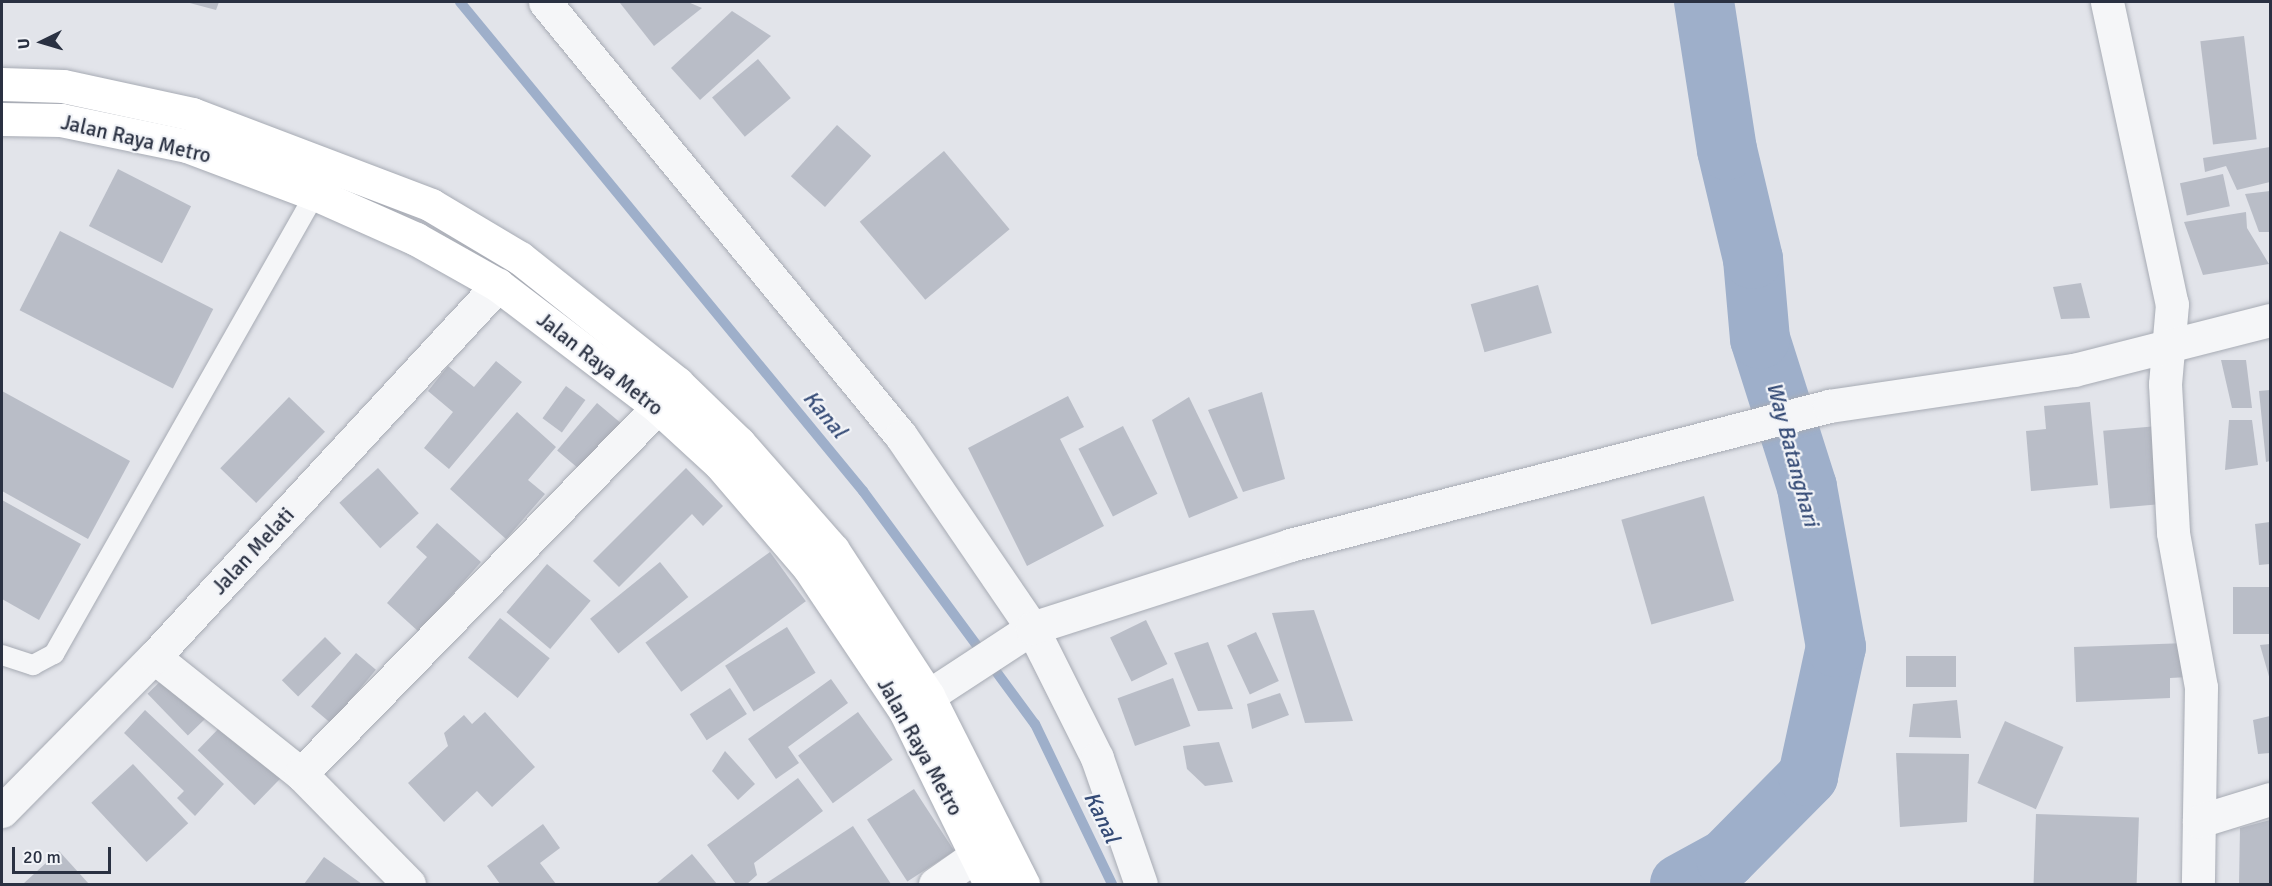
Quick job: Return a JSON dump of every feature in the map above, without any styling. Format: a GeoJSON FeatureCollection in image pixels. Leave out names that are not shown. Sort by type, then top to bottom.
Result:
{"type":"FeatureCollection","features":[{"type":"Feature","properties":{"kind":"highway"},"geometry":{"type":"LineString","coordinates":[[2,84],[63,86],[192,114],[431,206],[520,258],[677,383],[739,443],[833,550],[928,696],[1023,885]]}},
{"type":"Feature","properties":{"kind":"highway","name":"Jalan Raya Metro"},"geometry":{"type":"LineString","coordinates":[[2,118],[60,120],[187,147],[315,194],[416,239],[498,285],[658,407],[720,464],[809,567],[905,711],[978,854],[990,885]]}},
{"type":"Feature","properties":{"kind":"street"},"geometry":{"type":"LineString","coordinates":[[545,2],[901,436],[1020,636],[1097,758],[1141,885]]}},
{"type":"Feature","properties":{"kind":"street"},"geometry":{"type":"LineString","coordinates":[[2107,2],[2172,304],[2171,346],[2164,384],[2173,533],[2201,687],[2198,885]]}},
{"type":"Feature","properties":{"kind":"street","name":"Jalan Melati"},"geometry":{"type":"LineString","coordinates":[[2,811],[154,657],[498,285]]}},
{"type":"Feature","properties":{"kind":"street"},"geometry":{"type":"LineString","coordinates":[[928,696],[1020,636],[1290,545],[1655,455],[1740,428],[1829,406],[2074,370],[2271,320]]}},
{"type":"Feature","properties":{"kind":"street"},"geometry":{"type":"LineString","coordinates":[[301,774],[658,407]]}},
{"type":"Feature","properties":{"kind":"street"},"geometry":{"type":"LineString","coordinates":[[154,657],[301,774],[409,885]]}},
{"type":"Feature","properties":{"kind":"street"},"geometry":{"type":"LineString","coordinates":[[2199,820],[2271,799]]}},
{"type":"Feature","properties":{"kind":"street"},"geometry":{"type":"LineString","coordinates":[[935,885],[978,854]]}},
{"type":"Feature","properties":{"kind":"lane"},"geometry":{"type":"LineString","coordinates":[[2,655],[33,665],[54,654],[315,194]]}},
{"type":"Feature","properties":{"kind":"building"},"geometry":{"type":"Polygon","coordinates":[[[186,2],[219,2],[216,10],[186,2]]]}},
{"type":"Feature","properties":{"kind":"building"},"geometry":{"type":"Polygon","coordinates":[[[688,2],[702,8],[654,46],[620,3],[688,2]]]}},
{"type":"Feature","properties":{"kind":"building"},"geometry":{"type":"Polygon","coordinates":[[[732,11],[771,36],[700,100],[671,68],[732,11]]]}},
{"type":"Feature","properties":{"kind":"building"},"geometry":{"type":"Polygon","coordinates":[[[2244,36],[2257,139],[2213,145],[2200,41],[2244,36]]]}},
{"type":"Feature","properties":{"kind":"building"},"geometry":{"type":"Polygon","coordinates":[[[758,59],[791,98],[745,137],[712,98],[758,59]]]}},
{"type":"Feature","properties":{"kind":"building"},"geometry":{"type":"Polygon","coordinates":[[[837,125],[871,156],[825,207],[791,176],[837,125]]]}},
{"type":"Feature","properties":{"kind":"building"},"geometry":{"type":"Polygon","coordinates":[[[2270,147],[2270,182],[2237,190],[2226,166],[2205,172],[2203,158],[2270,147]]]}},
{"type":"Feature","properties":{"kind":"building"},"geometry":{"type":"Polygon","coordinates":[[[944,151],[1010,229],[925,300],[860,222],[944,151]]]}},
{"type":"Feature","properties":{"kind":"building"},"geometry":{"type":"Polygon","coordinates":[[[118,169],[191,206],[162,263],[89,226],[118,169]]]}},
{"type":"Feature","properties":{"kind":"building"},"geometry":{"type":"Polygon","coordinates":[[[2223,174],[2230,206],[2187,215],[2180,183],[2223,174]]]}},
{"type":"Feature","properties":{"kind":"building"},"geometry":{"type":"Polygon","coordinates":[[[2270,191],[2270,232],[2259,232],[2245,194],[2270,191]]]}},
{"type":"Feature","properties":{"kind":"building"},"geometry":{"type":"Polygon","coordinates":[[[2246,212],[2247,228],[2269,264],[2203,275],[2184,222],[2246,212]]]}},
{"type":"Feature","properties":{"kind":"building"},"geometry":{"type":"Polygon","coordinates":[[[60,231],[213,309],[173,388],[20,310],[60,231]]]}},
{"type":"Feature","properties":{"kind":"building"},"geometry":{"type":"Polygon","coordinates":[[[2081,283],[2090,318],[2061,319],[2053,287],[2081,283]]]}},
{"type":"Feature","properties":{"kind":"building"},"geometry":{"type":"Polygon","coordinates":[[[1538,285],[1552,333],[1484,352],[1471,304],[1538,285]]]}},
{"type":"Feature","properties":{"kind":"building"},"geometry":{"type":"Polygon","coordinates":[[[2221,360],[2246,360],[2252,408],[2232,408],[2221,360]]]}},
{"type":"Feature","properties":{"kind":"building"},"geometry":{"type":"Polygon","coordinates":[[[496,361],[522,382],[449,469],[424,448],[453,412],[428,391],[448,366],[474,387],[496,361]]]}},
{"type":"Feature","properties":{"kind":"building"},"geometry":{"type":"Polygon","coordinates":[[[566,386],[585,400],[562,432],[542,418],[566,386]]]}},
{"type":"Feature","properties":{"kind":"building"},"geometry":{"type":"Polygon","coordinates":[[[2270,390],[2270,461],[2266,462],[2259,391],[2270,390]]]}},
{"type":"Feature","properties":{"kind":"building"},"geometry":{"type":"Polygon","coordinates":[[[2,391],[130,461],[88,539],[2,491],[2,391]]]}},
{"type":"Feature","properties":{"kind":"building"},"geometry":{"type":"Polygon","coordinates":[[[1262,392],[1285,479],[1243,492],[1208,410],[1262,392]]]}},
{"type":"Feature","properties":{"kind":"building"},"geometry":{"type":"Polygon","coordinates":[[[1068,396],[1084,427],[1060,439],[1104,526],[1027,566],[968,448],[1068,396]]]}},
{"type":"Feature","properties":{"kind":"building"},"geometry":{"type":"Polygon","coordinates":[[[289,397],[325,432],[256,503],[220,468],[289,397]]]}},
{"type":"Feature","properties":{"kind":"building"},"geometry":{"type":"Polygon","coordinates":[[[1189,397],[1238,498],[1189,518],[1152,420],[1189,397]]]}},
{"type":"Feature","properties":{"kind":"building"},"geometry":{"type":"Polygon","coordinates":[[[2090,402],[2098,485],[2031,491],[2026,431],[2046,429],[2044,406],[2090,402]]]}},
{"type":"Feature","properties":{"kind":"building"},"geometry":{"type":"Polygon","coordinates":[[[597,403],[622,424],[582,472],[557,450],[597,403]]]}},
{"type":"Feature","properties":{"kind":"building"},"geometry":{"type":"Polygon","coordinates":[[[517,412],[556,447],[528,480],[545,494],[506,539],[450,489],[517,412]]]}},
{"type":"Feature","properties":{"kind":"building"},"geometry":{"type":"Polygon","coordinates":[[[2229,420],[2252,420],[2258,465],[2225,470],[2229,420]]]}},
{"type":"Feature","properties":{"kind":"building"},"geometry":{"type":"Polygon","coordinates":[[[1123,426],[1158,494],[1113,516],[1078,449],[1123,426]]]}},
{"type":"Feature","properties":{"kind":"building"},"geometry":{"type":"Polygon","coordinates":[[[2158,426],[2165,504],[2110,508],[2103,431],[2158,426]]]}},
{"type":"Feature","properties":{"kind":"building"},"geometry":{"type":"Polygon","coordinates":[[[378,468],[419,513],[380,548],[339,503],[378,468]]]}},
{"type":"Feature","properties":{"kind":"building"},"geometry":{"type":"Polygon","coordinates":[[[686,468],[723,506],[703,526],[692,514],[619,587],[593,561],[686,468]]]}},
{"type":"Feature","properties":{"kind":"building"},"geometry":{"type":"Polygon","coordinates":[[[1704,496],[1734,601],[1651,624],[1621,520],[1704,496]]]}},
{"type":"Feature","properties":{"kind":"building"},"geometry":{"type":"Polygon","coordinates":[[[2,500],[81,544],[39,620],[2,599],[2,500]]]}},
{"type":"Feature","properties":{"kind":"building"},"geometry":{"type":"Polygon","coordinates":[[[2270,522],[2270,564],[2259,565],[2255,524],[2270,522]]]}},
{"type":"Feature","properties":{"kind":"building"},"geometry":{"type":"Polygon","coordinates":[[[437,523],[481,562],[419,632],[387,603],[427,557],[416,547],[437,523]]]}},
{"type":"Feature","properties":{"kind":"building"},"geometry":{"type":"Polygon","coordinates":[[[770,552],[806,601],[681,692],[645,643],[770,552]]]}},
{"type":"Feature","properties":{"kind":"building"},"geometry":{"type":"Polygon","coordinates":[[[660,562],[688,597],[618,654],[590,619],[660,562]]]}},
{"type":"Feature","properties":{"kind":"building"},"geometry":{"type":"Polygon","coordinates":[[[547,564],[591,601],[550,649],[507,612],[547,564]]]}},
{"type":"Feature","properties":{"kind":"building"},"geometry":{"type":"Polygon","coordinates":[[[2233,587],[2270,587],[2270,634],[2233,634],[2233,587]]]}},
{"type":"Feature","properties":{"kind":"building"},"geometry":{"type":"Polygon","coordinates":[[[1314,610],[1353,721],[1305,723],[1272,613],[1314,610]]]}},
{"type":"Feature","properties":{"kind":"building"},"geometry":{"type":"Polygon","coordinates":[[[500,618],[550,658],[518,698],[468,658],[500,618]]]}},
{"type":"Feature","properties":{"kind":"building"},"geometry":{"type":"Polygon","coordinates":[[[1146,620],[1167,664],[1132,682],[1110,638],[1146,620]]]}},
{"type":"Feature","properties":{"kind":"building"},"geometry":{"type":"Polygon","coordinates":[[[787,627],[816,673],[754,711],[725,666],[787,627]]]}},
{"type":"Feature","properties":{"kind":"building"},"geometry":{"type":"Polygon","coordinates":[[[1256,632],[1279,681],[1250,694],[1227,646],[1256,632]]]}},
{"type":"Feature","properties":{"kind":"building"},"geometry":{"type":"Polygon","coordinates":[[[325,637],[341,653],[298,696],[282,680],[325,637]]]}},
{"type":"Feature","properties":{"kind":"building"},"geometry":{"type":"Polygon","coordinates":[[[1208,642],[1233,709],[1198,711],[1174,653],[1208,642]]]}},
{"type":"Feature","properties":{"kind":"building"},"geometry":{"type":"Polygon","coordinates":[[[2187,643],[2189,677],[2170,678],[2170,698],[2076,702],[2074,647],[2187,643]]]}},
{"type":"Feature","properties":{"kind":"building"},"geometry":{"type":"Polygon","coordinates":[[[2270,644],[2270,680],[2260,645],[2270,644]]]}},
{"type":"Feature","properties":{"kind":"building"},"geometry":{"type":"Polygon","coordinates":[[[356,653],[376,670],[331,723],[311,707],[356,653]]]}},
{"type":"Feature","properties":{"kind":"building"},"geometry":{"type":"Polygon","coordinates":[[[1906,656],[1956,656],[1956,687],[1906,687],[1906,656]]]}},
{"type":"Feature","properties":{"kind":"building"},"geometry":{"type":"Polygon","coordinates":[[[167,675],[207,717],[188,735],[148,694],[167,675]]]}},
{"type":"Feature","properties":{"kind":"building"},"geometry":{"type":"Polygon","coordinates":[[[1173,678],[1190,726],[1135,746],[1118,698],[1173,678]]]}},
{"type":"Feature","properties":{"kind":"building"},"geometry":{"type":"Polygon","coordinates":[[[831,679],[848,703],[788,747],[799,763],[776,779],[748,739],[831,679]]]}},
{"type":"Feature","properties":{"kind":"building"},"geometry":{"type":"Polygon","coordinates":[[[730,688],[747,714],[707,740],[690,714],[730,688]]]}},
{"type":"Feature","properties":{"kind":"building"},"geometry":{"type":"Polygon","coordinates":[[[1280,693],[1289,715],[1252,729],[1247,704],[1280,693]]]}},
{"type":"Feature","properties":{"kind":"building"},"geometry":{"type":"Polygon","coordinates":[[[1957,700],[1961,738],[1909,737],[1913,704],[1957,700]]]}},
{"type":"Feature","properties":{"kind":"building"},"geometry":{"type":"Polygon","coordinates":[[[145,710],[224,784],[195,816],[177,798],[184,791],[124,733],[145,710]]]}},
{"type":"Feature","properties":{"kind":"building"},"geometry":{"type":"Polygon","coordinates":[[[485,712],[535,767],[492,807],[477,791],[444,822],[408,783],[448,746],[444,733],[464,715],[472,724],[485,712]]]}},
{"type":"Feature","properties":{"kind":"building"},"geometry":{"type":"Polygon","coordinates":[[[858,712],[893,760],[833,803],[798,755],[858,712]]]}},
{"type":"Feature","properties":{"kind":"building"},"geometry":{"type":"Polygon","coordinates":[[[2270,716],[2270,753],[2258,754],[2253,720],[2270,716]]]}},
{"type":"Feature","properties":{"kind":"building"},"geometry":{"type":"Polygon","coordinates":[[[2005,721],[2063,747],[2036,809],[1977,783],[2005,721]]]}},
{"type":"Feature","properties":{"kind":"building"},"geometry":{"type":"Polygon","coordinates":[[[224,723],[281,778],[254,805],[198,750],[224,723]]]}},
{"type":"Feature","properties":{"kind":"building"},"geometry":{"type":"Polygon","coordinates":[[[1219,742],[1233,782],[1205,786],[1187,769],[1183,746],[1219,742]]]}},
{"type":"Feature","properties":{"kind":"building"},"geometry":{"type":"Polygon","coordinates":[[[725,751],[755,784],[738,800],[712,771],[725,751]]]}},
{"type":"Feature","properties":{"kind":"building"},"geometry":{"type":"Polygon","coordinates":[[[1896,753],[1969,754],[1967,822],[1900,827],[1896,753]]]}},
{"type":"Feature","properties":{"kind":"building"},"geometry":{"type":"Polygon","coordinates":[[[133,764],[188,823],[147,862],[91,803],[133,764]]]}},
{"type":"Feature","properties":{"kind":"building"},"geometry":{"type":"Polygon","coordinates":[[[798,778],[823,811],[754,863],[757,875],[747,884],[736,884],[707,845],[798,778]]]}},
{"type":"Feature","properties":{"kind":"building"},"geometry":{"type":"Polygon","coordinates":[[[914,789],[954,851],[907,882],[867,819],[914,789]]]}},
{"type":"Feature","properties":{"kind":"building"},"geometry":{"type":"Polygon","coordinates":[[[2036,814],[2139,818],[2137,884],[2034,884],[2036,814]]]}},
{"type":"Feature","properties":{"kind":"building"},"geometry":{"type":"Polygon","coordinates":[[[2270,820],[2270,884],[2239,884],[2240,828],[2270,820]]]}},
{"type":"Feature","properties":{"kind":"building"},"geometry":{"type":"Polygon","coordinates":[[[543,824],[560,848],[540,863],[556,884],[500,884],[487,866],[543,824]]]}},
{"type":"Feature","properties":{"kind":"building"},"geometry":{"type":"Polygon","coordinates":[[[853,826],[891,884],[765,884],[853,826]]]}},
{"type":"Feature","properties":{"kind":"building"},"geometry":{"type":"Polygon","coordinates":[[[59,851],[89,884],[23,884],[59,851]]]}},
{"type":"Feature","properties":{"kind":"building"},"geometry":{"type":"Polygon","coordinates":[[[692,854],[717,884],[656,884],[692,854]]]}},
{"type":"Feature","properties":{"kind":"building"},"geometry":{"type":"Polygon","coordinates":[[[324,857],[362,884],[304,884],[324,857]]]}},
{"type":"Feature","properties":{"kind":"waterway","name":"Kanal"},"geometry":{"type":"LineString","coordinates":[[460,2],[863,491],[1035,724],[1112,884]]}},
{"type":"Feature","properties":{"kind":"waterway","name":"Way Batanghari"},"geometry":{"type":"LineString","coordinates":[[1680,884],[1726,859],[1808,776],[1836,647],[1807,487],[1760,339],[1753,259],[1727,150],[1704,2]]}}]}
